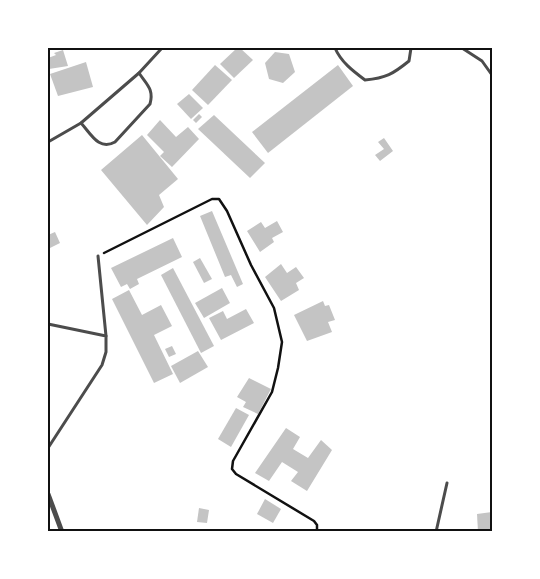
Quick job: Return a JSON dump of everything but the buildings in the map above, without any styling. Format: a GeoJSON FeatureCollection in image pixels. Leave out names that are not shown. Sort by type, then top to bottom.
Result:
{"type":"FeatureCollection","features":[{"type":"Feature","properties":{"kind":"street"},"geometry":{"type":"LineString","coordinates":[[48,494],[62,532]]}},
{"type":"Feature","properties":{"kind":"lane"},"geometry":{"type":"LineString","coordinates":[[48,142],[81,123],[139,73],[162,48]]}},
{"type":"Feature","properties":{"kind":"lane"},"geometry":{"type":"LineString","coordinates":[[336,48],[347,66],[365,80],[384,78],[395,72],[409,62],[411,48]]}},
{"type":"Feature","properties":{"kind":"lane"},"geometry":{"type":"LineString","coordinates":[[462,48],[482,61],[492,75]]}},
{"type":"Feature","properties":{"kind":"lane"},"geometry":{"type":"LineString","coordinates":[[81,123],[100,144],[108,145],[115,142],[150,104],[152,96],[150,89],[139,73]]}},
{"type":"Feature","properties":{"kind":"lane"},"geometry":{"type":"LineString","coordinates":[[48,448],[102,365],[106,352],[98,256]]}},
{"type":"Feature","properties":{"kind":"lane"},"geometry":{"type":"LineString","coordinates":[[48,324],[106,336]]}},
{"type":"Feature","properties":{"kind":"lane"},"geometry":{"type":"LineString","coordinates":[[436,532],[446,483]]}},
{"type":"Feature","properties":{"kind":"path"},"geometry":{"type":"LineString","coordinates":[[98,256],[212,199],[219,199],[227,211],[251,265],[274,308],[282,342],[272,392],[233,461],[232,469],[236,474],[314,521],[317,525],[317,532]]}}]}
